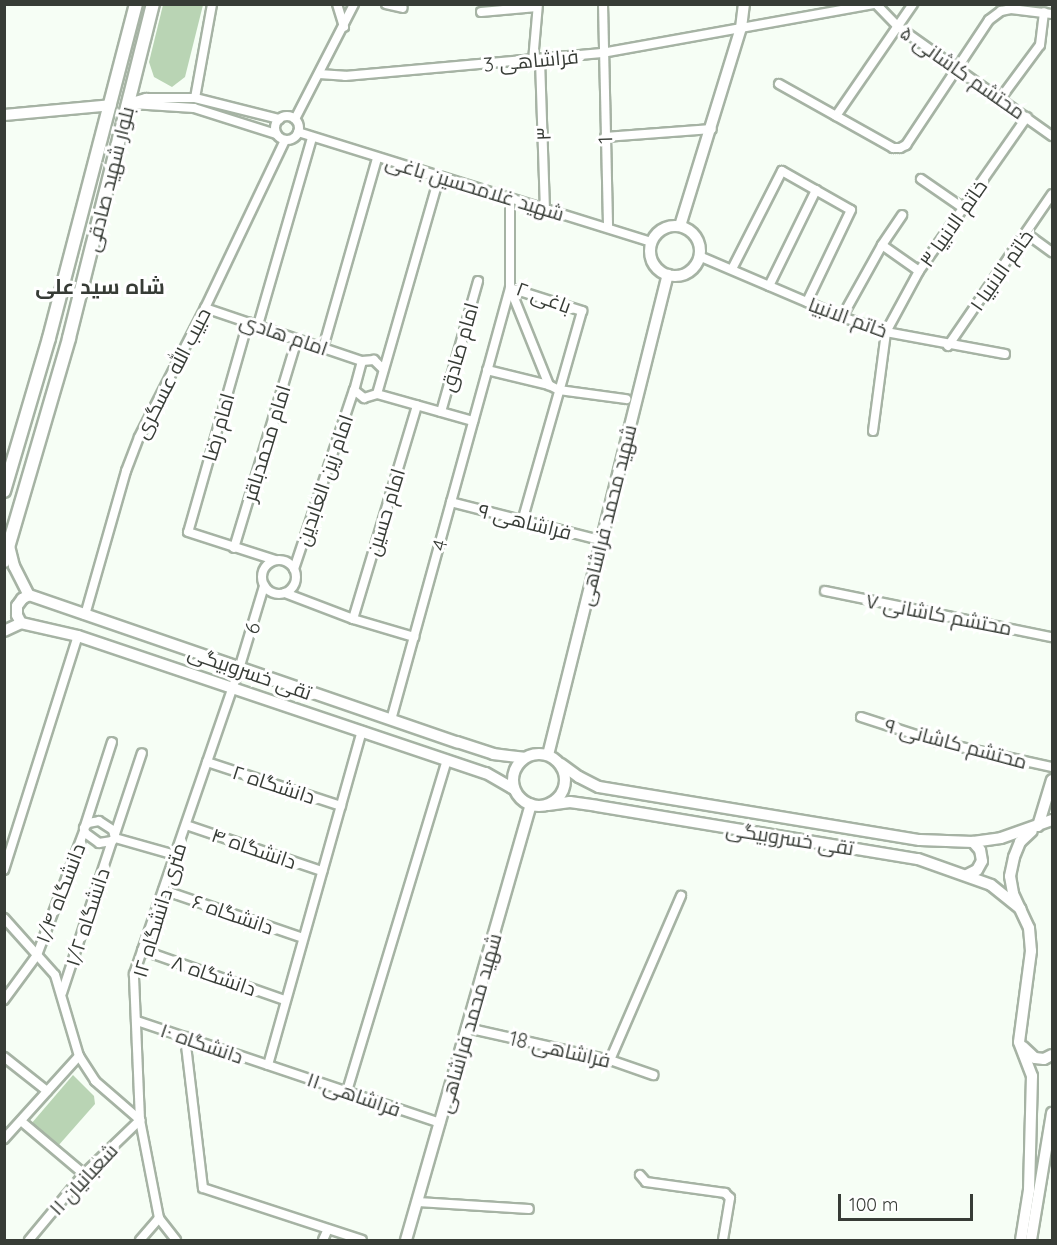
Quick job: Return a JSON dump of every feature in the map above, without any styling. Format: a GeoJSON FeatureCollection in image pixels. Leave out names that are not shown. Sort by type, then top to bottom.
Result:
{"type":"FeatureCollection","features":[{"type":"Feature","properties":{"kind":"main road","name":"بلوار شهید صادقی"},"geometry":{"type":"LineString","coordinates":[[4,491],[49,338],[136,4]]}},
{"type":"Feature","properties":{"kind":"main road","name":"بلوار شهید صادقی"},"geometry":{"type":"LineString","coordinates":[[4,561],[69,338],[153,4]]}},
{"type":"Feature","properties":{"kind":"main road"},"geometry":{"type":"LineString","coordinates":[[680,226],[712,129],[741,28],[744,4]]}},
{"type":"Feature","properties":{"kind":"main road"},"geometry":{"type":"LineString","coordinates":[[4,116],[128,104]]}},
{"type":"Feature","properties":{"kind":"main road"},"geometry":{"type":"LineString","coordinates":[[680,226],[696,237],[699,256],[688,272],[678,276],[668,275],[659,271],[652,263],[651,243],[663,229],[680,226]]}},
{"type":"Feature","properties":{"kind":"main road","name":"شهید محمد فراشاهی"},"geometry":{"type":"LineString","coordinates":[[548,755],[668,275]]}},
{"type":"Feature","properties":{"kind":"main road"},"geometry":{"type":"LineString","coordinates":[[4,631],[21,622],[17,615],[17,606],[29,595],[14,566],[9,546]]}},
{"type":"Feature","properties":{"kind":"main road","name":"تقی خسروبیگی"},"geometry":{"type":"LineString","coordinates":[[29,595],[239,669],[493,754],[524,758]]}},
{"type":"Feature","properties":{"kind":"main road","name":"تقی خسروبیگی"},"geometry":{"type":"LineString","coordinates":[[21,622],[78,636],[233,687],[486,773],[514,789]]}},
{"type":"Feature","properties":{"kind":"main road"},"geometry":{"type":"LineString","coordinates":[[539,753],[548,755],[561,764],[564,772],[564,788],[555,801],[548,805],[531,805],[524,802],[514,789],[514,772],[524,758],[539,753]]}},
{"type":"Feature","properties":{"kind":"main road","name":"تقی خسروبیگی"},"geometry":{"type":"LineString","coordinates":[[561,764],[579,777],[599,787],[920,840],[973,842],[1001,838],[1036,828],[1053,820]]}},
{"type":"Feature","properties":{"kind":"main road"},"geometry":{"type":"LineString","coordinates":[[1021,1240],[1029,1190],[1032,1076],[1019,1042],[1031,951],[1029,928],[1013,893],[1010,876],[1020,842],[1036,828],[1051,795],[1053,780]]}},
{"type":"Feature","properties":{"kind":"main road","name":"تقی خسروبیگی"},"geometry":{"type":"LineString","coordinates":[[548,805],[570,802],[918,859],[991,885],[1021,909]]}},
{"type":"Feature","properties":{"kind":"main road","name":"شهید محمد فراشاهی"},"geometry":{"type":"LineString","coordinates":[[406,1240],[531,805]]}},
{"type":"Feature","properties":{"kind":"main road"},"geometry":{"type":"LineString","coordinates":[[967,875],[977,870],[982,861],[981,850],[973,842]]}},
{"type":"Feature","properties":{"kind":"main road"},"geometry":{"type":"LineString","coordinates":[[1019,1042],[1035,1058],[1044,1059],[1053,1055]]}},
{"type":"Feature","properties":{"kind":"main road"},"geometry":{"type":"LineString","coordinates":[[1031,1240],[1053,1113]]}},
{"type":"Feature","properties":{"kind":"main road"},"geometry":{"type":"LineString","coordinates":[[1029,1141],[1037,1150],[1050,1138]]}},
{"type":"Feature","properties":{"kind":"street"},"geometry":{"type":"LineString","coordinates":[[195,98],[212,4]]}},
{"type":"Feature","properties":{"kind":"street"},"geometry":{"type":"LineString","coordinates":[[337,4],[344,27]]}},
{"type":"Feature","properties":{"kind":"street"},"geometry":{"type":"LineString","coordinates":[[128,104],[194,108],[276,134],[285,140],[294,137],[298,132],[295,119],[354,4]]}},
{"type":"Feature","properties":{"kind":"street"},"geometry":{"type":"LineString","coordinates":[[386,4],[403,8]]}},
{"type":"Feature","properties":{"kind":"street","name":"1"},"geometry":{"type":"LineString","coordinates":[[603,4],[602,53],[608,227]]}},
{"type":"Feature","properties":{"kind":"street","name":"فراشاهی 3"},"geometry":{"type":"LineString","coordinates":[[319,74],[345,76],[602,53],[649,47],[875,4]]}},
{"type":"Feature","properties":{"kind":"street","name":"محتشم کاشانی ۵"},"geometry":{"type":"LineString","coordinates":[[875,4],[897,26],[1053,136]]}},
{"type":"Feature","properties":{"kind":"street"},"geometry":{"type":"LineString","coordinates":[[836,116],[913,4]]}},
{"type":"Feature","properties":{"kind":"street"},"geometry":{"type":"LineString","coordinates":[[481,12],[537,6]]}},
{"type":"Feature","properties":{"kind":"street","name":"۳"},"geometry":{"type":"LineString","coordinates":[[537,6],[536,60],[545,207]]}},
{"type":"Feature","properties":{"kind":"street"},"geometry":{"type":"LineString","coordinates":[[778,84],[893,148],[900,148],[906,145],[989,20],[1001,11],[1011,9],[1048,13],[1040,45],[1000,99]]}},
{"type":"Feature","properties":{"kind":"street"},"geometry":{"type":"LineString","coordinates":[[128,104],[146,98],[195,98],[279,118],[288,116],[295,119]]}},
{"type":"Feature","properties":{"kind":"street","name":"خاتم الانبیا ۳"},"geometry":{"type":"LineString","coordinates":[[886,332],[919,271],[1027,117]]}},
{"type":"Feature","properties":{"kind":"street"},"geometry":{"type":"LineString","coordinates":[[276,134],[274,127],[279,118]]}},
{"type":"Feature","properties":{"kind":"street"},"geometry":{"type":"LineString","coordinates":[[605,136],[712,129]]}},
{"type":"Feature","properties":{"kind":"street","name":"شهید غلامحسین باغی"},"geometry":{"type":"LineString","coordinates":[[298,132],[439,178],[545,207],[651,243]]}},
{"type":"Feature","properties":{"kind":"street"},"geometry":{"type":"LineString","coordinates":[[258,325],[312,138]]}},
{"type":"Feature","properties":{"kind":"street","name":"حبیب الله عسگری"},"geometry":{"type":"LineString","coordinates":[[85,615],[126,471],[139,437],[206,308],[285,140]]}},
{"type":"Feature","properties":{"kind":"street"},"geometry":{"type":"LineString","coordinates":[[323,348],[377,158]]}},
{"type":"Feature","properties":{"kind":"street"},"geometry":{"type":"LineString","coordinates":[[732,269],[782,171],[851,210],[807,302]]}},
{"type":"Feature","properties":{"kind":"street"},"geometry":{"type":"LineString","coordinates":[[377,394],[439,178]]}},
{"type":"Feature","properties":{"kind":"street"},"geometry":{"type":"LineString","coordinates":[[921,179],[963,208]]}},
{"type":"Feature","properties":{"kind":"street"},"geometry":{"type":"LineString","coordinates":[[770,286],[816,190]]}},
{"type":"Feature","properties":{"kind":"street","name":"خاتم الانبیا ۱"},"geometry":{"type":"LineString","coordinates":[[948,346],[1053,194]]}},
{"type":"Feature","properties":{"kind":"street","name":"باغی ۲"},"geometry":{"type":"LineString","coordinates":[[510,199],[510,288],[582,311],[559,390]]}},
{"type":"Feature","properties":{"kind":"street"},"geometry":{"type":"LineString","coordinates":[[843,317],[882,245],[902,215]]}},
{"type":"Feature","properties":{"kind":"street"},"geometry":{"type":"LineString","coordinates":[[1027,234],[1053,252]]}},
{"type":"Feature","properties":{"kind":"street"},"geometry":{"type":"LineString","coordinates":[[882,245],[919,271]]}},
{"type":"Feature","properties":{"kind":"street","name":"خاتم الانبیا"},"geometry":{"type":"LineString","coordinates":[[699,256],[843,317],[886,332],[948,346],[1005,354]]}},
{"type":"Feature","properties":{"kind":"street","name":"امام صادق"},"geometry":{"type":"LineString","coordinates":[[441,412],[478,281]]}},
{"type":"Feature","properties":{"kind":"street"},"geometry":{"type":"LineString","coordinates":[[510,288],[549,385]]}},
{"type":"Feature","properties":{"kind":"street","name":"4"},"geometry":{"type":"LineString","coordinates":[[391,720],[510,288]]}},
{"type":"Feature","properties":{"kind":"street","name":"امام هادی"},"geometry":{"type":"LineString","coordinates":[[206,308],[362,361],[374,360],[383,369]]}},
{"type":"Feature","properties":{"kind":"street","name":"امام رضا"},"geometry":{"type":"LineString","coordinates":[[234,548],[188,532],[248,322]]}},
{"type":"Feature","properties":{"kind":"street"},"geometry":{"type":"LineString","coordinates":[[873,430],[886,332]]}},
{"type":"Feature","properties":{"kind":"street","name":"امام محمدباقر"},"geometry":{"type":"LineString","coordinates":[[234,548],[297,339]]}},
{"type":"Feature","properties":{"kind":"street","name":"امام زین العابدین"},"geometry":{"type":"LineString","coordinates":[[294,569],[362,361]]}},
{"type":"Feature","properties":{"kind":"street"},"geometry":{"type":"LineString","coordinates":[[487,370],[549,385],[559,390],[627,399]]}},
{"type":"Feature","properties":{"kind":"street"},"geometry":{"type":"LineString","coordinates":[[354,390],[364,398],[377,394],[473,421]]}},
{"type":"Feature","properties":{"kind":"street"},"geometry":{"type":"LineString","coordinates":[[522,521],[559,390]]}},
{"type":"Feature","properties":{"kind":"street","name":"امام حسین"},"geometry":{"type":"LineString","coordinates":[[353,619],[417,405]]}},
{"type":"Feature","properties":{"kind":"street","name":"فراشاهی ۹"},"geometry":{"type":"LineString","coordinates":[[451,502],[600,540]]}},
{"type":"Feature","properties":{"kind":"street"},"geometry":{"type":"LineString","coordinates":[[234,548],[286,561],[294,569],[296,578],[293,587],[285,593]]}},
{"type":"Feature","properties":{"kind":"street"},"geometry":{"type":"LineString","coordinates":[[275,560],[266,566],[262,576],[264,586],[275,594],[285,593],[353,619],[414,637]]}},
{"type":"Feature","properties":{"kind":"street","name":"6"},"geometry":{"type":"LineString","coordinates":[[233,687],[264,586]]}},
{"type":"Feature","properties":{"kind":"street","name":"محتشم کاشانی ۷"},"geometry":{"type":"LineString","coordinates":[[825,591],[1053,637]]}},
{"type":"Feature","properties":{"kind":"street"},"geometry":{"type":"LineString","coordinates":[[4,870],[78,636]]}},
{"type":"Feature","properties":{"kind":"street","name":"۱۲ متری دانشگاه"},"geometry":{"type":"LineString","coordinates":[[177,1240],[159,1218],[140,1120],[134,974],[233,687]]}},
{"type":"Feature","properties":{"kind":"street","name":"محتشم کاشانی ۹"},"geometry":{"type":"LineString","coordinates":[[861,717],[938,742],[1053,767]]}},
{"type":"Feature","properties":{"kind":"street"},"geometry":{"type":"LineString","coordinates":[[268,1065],[362,731]]}},
{"type":"Feature","properties":{"kind":"street","name":"دانشگاه ۱/۴"},"geometry":{"type":"LineString","coordinates":[[4,1000],[37,955],[85,828],[112,742]]}},
{"type":"Feature","properties":{"kind":"street","name":"دانشگاه ۱/۲"},"geometry":{"type":"LineString","coordinates":[[62,993],[142,753]]}},
{"type":"Feature","properties":{"kind":"street"},"geometry":{"type":"LineString","coordinates":[[347,1091],[447,760]]}},
{"type":"Feature","properties":{"kind":"street","name":"دانشگاه ۲"},"geometry":{"type":"LineString","coordinates":[[207,762],[341,806]]}},
{"type":"Feature","properties":{"kind":"street"},"geometry":{"type":"LineString","coordinates":[[114,838],[110,827],[99,821],[85,828],[99,843],[114,838],[175,855]]}},
{"type":"Feature","properties":{"kind":"street","name":"دانشگاه ۴"},"geometry":{"type":"LineString","coordinates":[[186,825],[322,871]]}},
{"type":"Feature","properties":{"kind":"street","name":"دانشگاه ۶"},"geometry":{"type":"LineString","coordinates":[[163,890],[303,938]]}},
{"type":"Feature","properties":{"kind":"street"},"geometry":{"type":"LineString","coordinates":[[610,1060],[681,896]]}},
{"type":"Feature","properties":{"kind":"street"},"geometry":{"type":"LineString","coordinates":[[4,918],[55,975],[79,1056],[95,1081],[140,1120]]}},
{"type":"Feature","properties":{"kind":"street","name":"دانشگاه ۸"},"geometry":{"type":"LineString","coordinates":[[142,950],[285,1000]]}},
{"type":"Feature","properties":{"kind":"street","name":"دانشگاه ۱۰"},"geometry":{"type":"LineString","coordinates":[[137,1021],[268,1065]]}},
{"type":"Feature","properties":{"kind":"street","name":"فراشاهی 18"},"geometry":{"type":"LineString","coordinates":[[467,1028],[610,1060],[652,1075]]}},
{"type":"Feature","properties":{"kind":"street"},"geometry":{"type":"LineString","coordinates":[[185,1037],[203,1188],[362,1240]]}},
{"type":"Feature","properties":{"kind":"street"},"geometry":{"type":"LineString","coordinates":[[4,1139],[79,1056]]}},
{"type":"Feature","properties":{"kind":"street"},"geometry":{"type":"LineString","coordinates":[[4,1057],[47,1091]]}},
{"type":"Feature","properties":{"kind":"street","name":"فراشاهی ۱۱"},"geometry":{"type":"LineString","coordinates":[[268,1065],[440,1123]]}},
{"type":"Feature","properties":{"kind":"street","name":"شعبانیان ۱۱"},"geometry":{"type":"LineString","coordinates":[[29,1240],[84,1174],[140,1120]]}},
{"type":"Feature","properties":{"kind":"street"},"geometry":{"type":"LineString","coordinates":[[21,1121],[84,1174]]}},
{"type":"Feature","properties":{"kind":"street"},"geometry":{"type":"LineString","coordinates":[[640,1175],[646,1182],[725,1193],[730,1198],[723,1240]]}},
{"type":"Feature","properties":{"kind":"street"},"geometry":{"type":"LineString","coordinates":[[418,1202],[529,1209]]}},
{"type":"Feature","properties":{"kind":"street"},"geometry":{"type":"LineString","coordinates":[[140,1240],[159,1218]]}},
{"type":"Feature","properties":{"kind":"street"},"geometry":{"type":"LineString","coordinates":[[323,1240],[328,1229]]}},
{"type":"Feature","properties":{"kind":"green space"},"geometry":{"type":"Polygon","coordinates":[[[163,5],[203,5],[185,77],[172,87],[154,77],[149,62],[163,5]]]}},
{"type":"Feature","properties":{"kind":"green space"},"geometry":{"type":"Polygon","coordinates":[[[73,1075],[94,1096],[95,1104],[58,1146],[31,1124],[73,1075]]]}},
{"type":"Feature","properties":{"kind":"district","name":"شاه سید علی"},"geometry":{"type":"Point","coordinates":[100,286]}}]}
